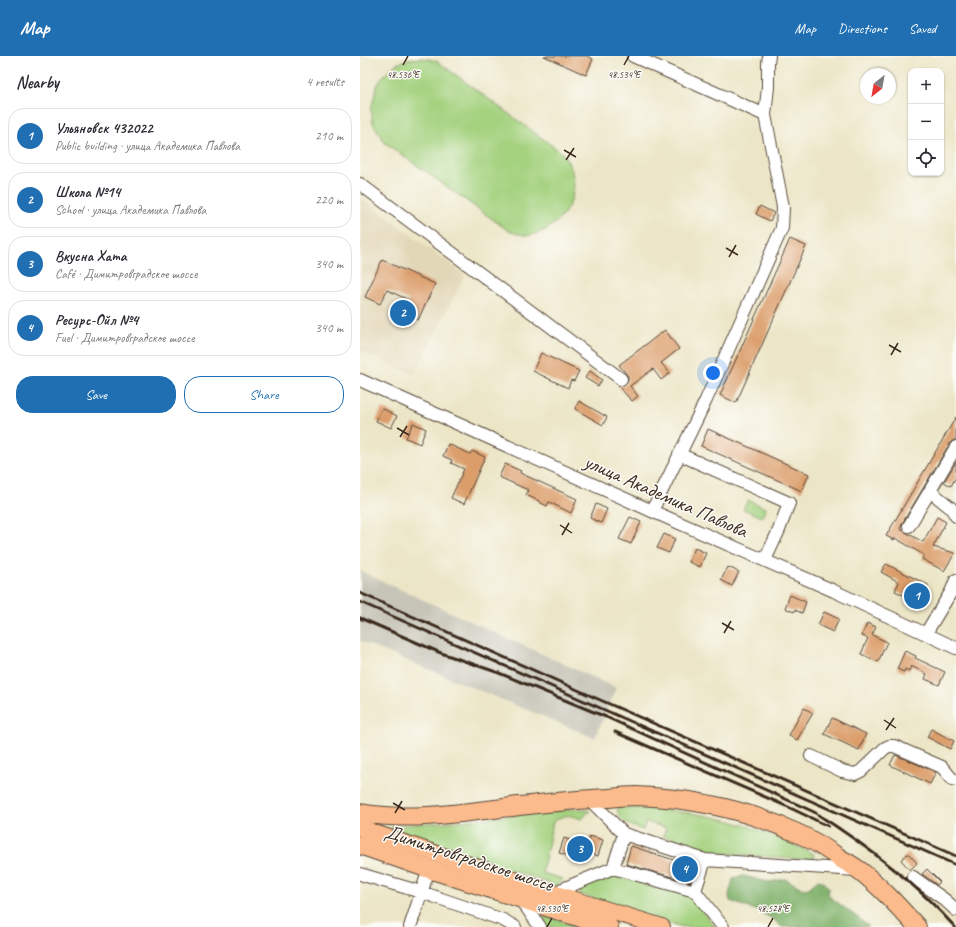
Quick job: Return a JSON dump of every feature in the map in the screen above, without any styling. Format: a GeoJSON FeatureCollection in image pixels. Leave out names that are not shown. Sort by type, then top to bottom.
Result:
{"type":"FeatureCollection","features":[{"type":"Feature","properties":{"kind":"highway"},"geometry":{"type":"LineString","coordinates":[[360,812],[372,815],[421,816],[589,798],[635,796],[697,802],[770,821],[798,833],[825,848],[859,870],[896,903],[917,927]]}},
{"type":"Feature","properties":{"kind":"highway","name":"Димитровградское шоссе"},"geometry":{"type":"LineString","coordinates":[[360,845],[609,927]]}},
{"type":"Feature","properties":{"kind":"main road","name":"Димитровградское шоссе"},"geometry":{"type":"LineString","coordinates":[[360,828],[662,927]]}},
{"type":"Feature","properties":{"kind":"street"},"geometry":{"type":"LineString","coordinates":[[633,56],[764,115]]}},
{"type":"Feature","properties":{"kind":"street"},"geometry":{"type":"LineString","coordinates":[[652,511],[706,400],[782,228],[783,207],[764,115],[768,87],[769,56]]}},
{"type":"Feature","properties":{"kind":"street"},"geometry":{"type":"LineString","coordinates":[[360,184],[621,379]]}},
{"type":"Feature","properties":{"kind":"street","name":"улица Академика Павлова"},"geometry":{"type":"LineString","coordinates":[[360,380],[765,560],[956,648]]}},
{"type":"Feature","properties":{"kind":"street"},"geometry":{"type":"LineString","coordinates":[[909,526],[956,447]]}},
{"type":"Feature","properties":{"kind":"street"},"geometry":{"type":"LineString","coordinates":[[679,454],[789,503],[779,530],[765,560]]}},
{"type":"Feature","properties":{"kind":"street"},"geometry":{"type":"LineString","coordinates":[[930,491],[952,508],[956,516]]}},
{"type":"Feature","properties":{"kind":"street"},"geometry":{"type":"LineString","coordinates":[[926,633],[951,592],[956,580]]}},
{"type":"Feature","properties":{"kind":"street"},"geometry":{"type":"LineString","coordinates":[[811,756],[842,771],[855,774],[861,771],[885,748],[894,746],[942,767],[952,779],[956,780]]}},
{"type":"Feature","properties":{"kind":"street"},"geometry":{"type":"LineString","coordinates":[[589,798],[624,834],[704,860],[859,870]]}},
{"type":"Feature","properties":{"kind":"street"},"geometry":{"type":"LineString","coordinates":[[613,868],[624,834]]}},
{"type":"Feature","properties":{"kind":"street"},"geometry":{"type":"LineString","coordinates":[[695,892],[704,860]]}},
{"type":"Feature","properties":{"kind":"street"},"geometry":{"type":"LineString","coordinates":[[552,892],[613,868],[695,892],[723,927]]}},
{"type":"Feature","properties":{"kind":"street"},"geometry":{"type":"LineString","coordinates":[[410,927],[430,869]]}},
{"type":"Feature","properties":{"kind":"street"},"geometry":{"type":"LineString","coordinates":[[360,874],[421,892],[503,920],[515,927]]}},
{"type":"Feature","properties":{"kind":"street"},"geometry":{"type":"LineString","coordinates":[[913,877],[945,900],[956,910]]}},
{"type":"Feature","properties":{"kind":"street"},"geometry":{"type":"LineString","coordinates":[[517,897],[527,908],[540,927]]}},
{"type":"Feature","properties":{"kind":"shaded area"},"geometry":{"type":"Polygon","coordinates":[[[360,198],[465,275],[414,375],[360,350],[360,198]]]}},
{"type":"Feature","properties":{"kind":"shaded area"},"geometry":{"type":"Polygon","coordinates":[[[360,571],[616,688],[595,738],[360,641],[360,571]]]}},
{"type":"Feature","properties":{"kind":"green space"},"geometry":{"type":"Polygon","coordinates":[[[422,58],[437,61],[562,153],[572,170],[574,186],[569,205],[557,222],[549,228],[530,235],[522,235],[509,231],[384,142],[373,123],[371,109],[377,85],[384,75],[395,65],[408,59],[422,58]]]}},
{"type":"Feature","properties":{"kind":"green space"},"geometry":{"type":"Polygon","coordinates":[[[748,500],[766,508],[762,517],[743,509],[748,500]]]}},
{"type":"Feature","properties":{"kind":"green space"},"geometry":{"type":"Polygon","coordinates":[[[621,807],[685,812],[734,822],[757,829],[814,854],[813,858],[808,860],[719,853],[663,836],[666,828],[646,822],[643,830],[630,825],[620,817],[618,813],[617,808],[621,807]]]}},
{"type":"Feature","properties":{"kind":"green space"},"geometry":{"type":"Polygon","coordinates":[[[581,809],[590,811],[582,819],[564,816],[553,822],[542,873],[563,879],[557,886],[392,829],[392,826],[581,809]]]}},
{"type":"Feature","properties":{"kind":"green space"},"geometry":{"type":"Polygon","coordinates":[[[609,873],[688,894],[715,927],[682,927],[580,894],[579,889],[609,873]]]}},
{"type":"Feature","properties":{"kind":"green space"},"geometry":{"type":"Polygon","coordinates":[[[743,876],[769,882],[785,879],[804,889],[809,888],[818,880],[822,881],[828,887],[828,894],[831,898],[869,927],[782,927],[773,919],[758,911],[730,901],[729,895],[733,879],[743,876]]]}},
{"type":"Feature","properties":{"kind":"green space"},"geometry":{"type":"Polygon","coordinates":[[[545,916],[581,927],[547,927],[544,924],[545,916]]]}},
{"type":"Feature","properties":{"kind":"building"},"geometry":{"type":"Polygon","coordinates":[[[544,56],[587,56],[593,59],[586,75],[544,56]]]}},
{"type":"Feature","properties":{"kind":"building"},"geometry":{"type":"Polygon","coordinates":[[[760,206],[774,213],[770,221],[756,214],[760,206]]]}},
{"type":"Feature","properties":{"kind":"building"},"geometry":{"type":"Polygon","coordinates":[[[790,239],[806,246],[736,403],[720,395],[790,239]]]}},
{"type":"Feature","properties":{"kind":"building"},"geometry":{"type":"Polygon","coordinates":[[[382,260],[435,284],[418,320],[403,313],[409,300],[387,290],[380,304],[365,297],[382,260]]]}},
{"type":"Feature","properties":{"kind":"building"},"geometry":{"type":"Polygon","coordinates":[[[665,330],[679,349],[661,363],[670,373],[661,380],[653,369],[630,386],[638,396],[632,401],[618,386],[624,386],[628,379],[628,376],[619,365],[665,330]]]}},
{"type":"Feature","properties":{"kind":"building"},"geometry":{"type":"Polygon","coordinates":[[[541,353],[579,371],[574,381],[571,380],[568,388],[533,371],[541,353]]]}},
{"type":"Feature","properties":{"kind":"building"},"geometry":{"type":"Polygon","coordinates":[[[590,371],[602,380],[598,386],[585,378],[590,371]]]}},
{"type":"Feature","properties":{"kind":"building"},"geometry":{"type":"Polygon","coordinates":[[[579,401],[607,417],[603,425],[575,409],[579,401]]]}},
{"type":"Feature","properties":{"kind":"building"},"geometry":{"type":"Polygon","coordinates":[[[382,408],[397,416],[391,428],[376,421],[382,408]]]}},
{"type":"Feature","properties":{"kind":"building"},"geometry":{"type":"Polygon","coordinates":[[[956,417],[956,440],[950,443],[900,529],[923,542],[937,517],[946,522],[933,547],[955,553],[944,571],[922,559],[924,555],[895,538],[894,540],[886,536],[956,417]]]}},
{"type":"Feature","properties":{"kind":"building"},"geometry":{"type":"Polygon","coordinates":[[[413,423],[426,429],[420,444],[406,438],[413,423]]]}},
{"type":"Feature","properties":{"kind":"building"},"geometry":{"type":"Polygon","coordinates":[[[708,429],[809,474],[802,491],[701,446],[708,429]]]}},
{"type":"Feature","properties":{"kind":"building"},"geometry":{"type":"Polygon","coordinates":[[[448,444],[470,454],[472,451],[485,457],[464,504],[451,498],[464,469],[451,463],[452,460],[443,456],[448,444]]]}},
{"type":"Feature","properties":{"kind":"building"},"geometry":{"type":"Polygon","coordinates":[[[956,462],[956,477],[951,486],[944,482],[956,462]]]}},
{"type":"Feature","properties":{"kind":"building"},"geometry":{"type":"Polygon","coordinates":[[[505,464],[521,471],[520,473],[577,499],[571,513],[549,502],[547,506],[539,502],[526,495],[528,490],[499,477],[505,464]]]}},
{"type":"Feature","properties":{"kind":"building"},"geometry":{"type":"Polygon","coordinates":[[[596,504],[607,509],[601,523],[590,518],[596,504]]]}},
{"type":"Feature","properties":{"kind":"building"},"geometry":{"type":"Polygon","coordinates":[[[630,517],[641,522],[631,544],[619,539],[630,517]]]}},
{"type":"Feature","properties":{"kind":"building"},"geometry":{"type":"Polygon","coordinates":[[[664,534],[675,539],[669,553],[657,548],[664,534]]]}},
{"type":"Feature","properties":{"kind":"building"},"geometry":{"type":"Polygon","coordinates":[[[695,548],[706,553],[700,567],[689,562],[695,548]]]}},
{"type":"Feature","properties":{"kind":"building"},"geometry":{"type":"Polygon","coordinates":[[[886,564],[928,585],[919,603],[895,591],[899,582],[881,572],[886,564]]]}},
{"type":"Feature","properties":{"kind":"building"},"geometry":{"type":"Polygon","coordinates":[[[728,567],[739,572],[732,586],[721,580],[728,567]]]}},
{"type":"Feature","properties":{"kind":"building"},"geometry":{"type":"Polygon","coordinates":[[[790,595],[806,602],[802,613],[795,610],[794,612],[785,608],[790,595]]]}},
{"type":"Feature","properties":{"kind":"building"},"geometry":{"type":"Polygon","coordinates":[[[824,612],[839,619],[833,632],[818,625],[824,612]]]}},
{"type":"Feature","properties":{"kind":"building"},"geometry":{"type":"Polygon","coordinates":[[[867,623],[876,627],[872,635],[887,642],[878,662],[861,654],[868,638],[862,636],[867,623]]]}},
{"type":"Feature","properties":{"kind":"building"},"geometry":{"type":"Polygon","coordinates":[[[905,651],[916,656],[915,658],[945,672],[939,685],[925,679],[927,674],[911,666],[909,671],[905,669],[904,672],[897,669],[905,651]]]}},
{"type":"Feature","properties":{"kind":"building"},"geometry":{"type":"Polygon","coordinates":[[[804,708],[813,713],[797,740],[789,735],[804,708]]]}},
{"type":"Feature","properties":{"kind":"building"},"geometry":{"type":"Polygon","coordinates":[[[832,718],[866,734],[859,750],[824,734],[832,718]]]}},
{"type":"Feature","properties":{"kind":"building"},"geometry":{"type":"Polygon","coordinates":[[[931,729],[954,741],[950,749],[927,737],[931,729]]]}},
{"type":"Feature","properties":{"kind":"building"},"geometry":{"type":"Polygon","coordinates":[[[895,755],[936,772],[930,784],[890,765],[895,755]]]}},
{"type":"Feature","properties":{"kind":"building"},"geometry":{"type":"Polygon","coordinates":[[[590,836],[603,840],[598,856],[589,853],[586,861],[559,853],[564,838],[587,846],[590,836]]]}},
{"type":"Feature","properties":{"kind":"building"},"geometry":{"type":"Polygon","coordinates":[[[631,846],[686,864],[687,862],[696,865],[690,882],[626,864],[631,846]]]}},
{"type":"Feature","properties":{"kind":"building"},"geometry":{"type":"Polygon","coordinates":[[[908,853],[917,863],[910,870],[901,860],[908,853]]]}},
{"type":"Feature","properties":{"kind":"building"},"geometry":{"type":"Polygon","coordinates":[[[927,869],[940,882],[937,885],[922,874],[927,869]]]}},
{"type":"Feature","properties":{"kind":"railway"},"geometry":{"type":"LineString","coordinates":[[360,593],[956,856]]}},
{"type":"Feature","properties":{"kind":"railway"},"geometry":{"type":"LineString","coordinates":[[360,602],[956,865]]}},
{"type":"Feature","properties":{"kind":"railway"},"geometry":{"type":"LineString","coordinates":[[360,618],[441,653],[499,673],[606,717],[814,812],[852,837],[889,865],[923,894],[955,927]]}},
{"type":"Feature","properties":{"kind":"railway"},"geometry":{"type":"LineString","coordinates":[[615,732],[786,806],[828,826]]}},
{"type":"Feature","properties":{"kind":"place","name":"Школа №14"},"geometry":{"type":"Point","coordinates":[403,313]}},
{"type":"Feature","properties":{"kind":"place","name":"Ульяновск 432022"},"geometry":{"type":"Point","coordinates":[917,596]}},
{"type":"Feature","properties":{"kind":"place","name":"Вкусна Хата"},"geometry":{"type":"Point","coordinates":[580,849]}},
{"type":"Feature","properties":{"kind":"place","name":"Ресурс-Ойл №4"},"geometry":{"type":"Point","coordinates":[685,869]}}]}
